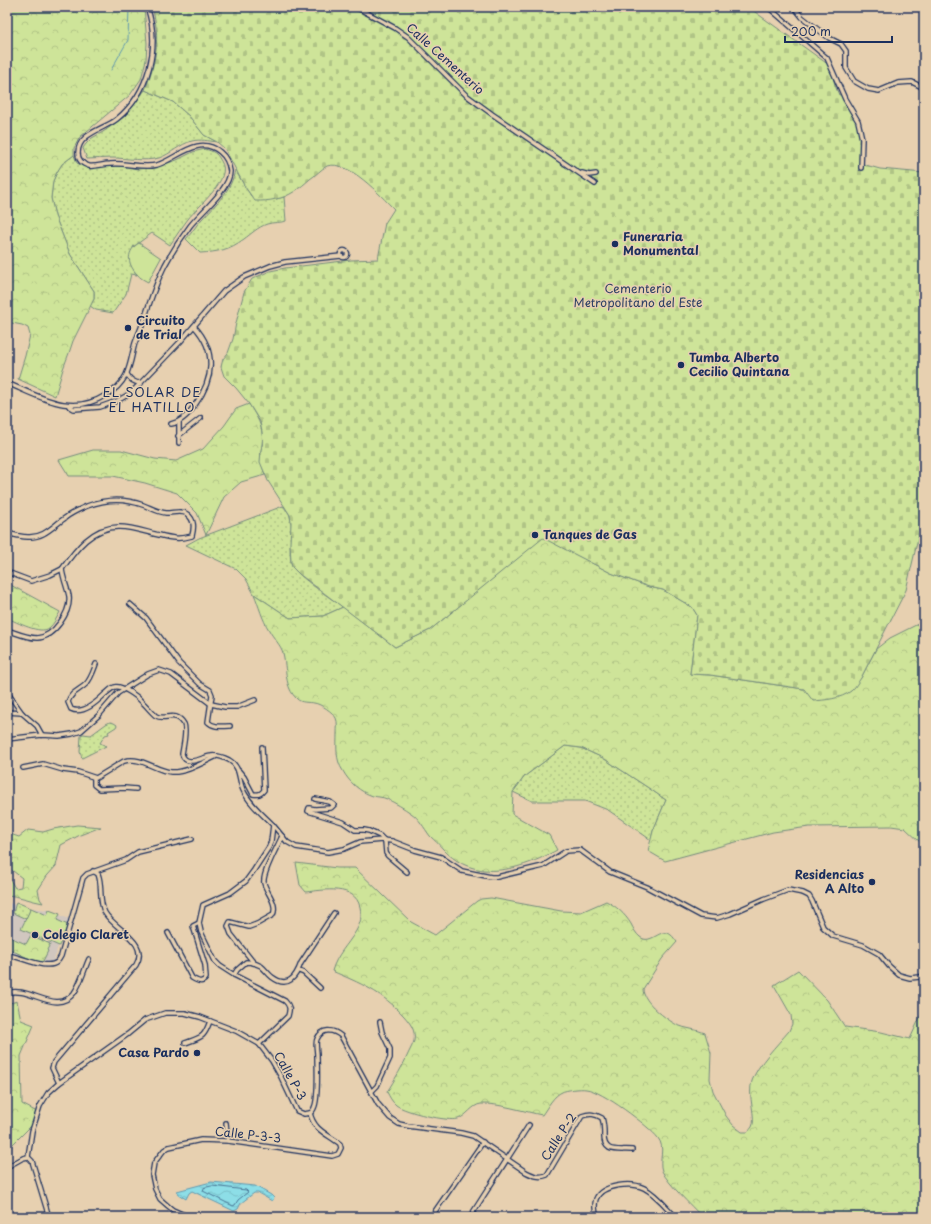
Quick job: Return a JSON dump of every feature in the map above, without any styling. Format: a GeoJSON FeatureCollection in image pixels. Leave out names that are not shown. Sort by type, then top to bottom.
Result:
{"type":"FeatureCollection","features":[{"type":"Feature","properties":{"kind":"street"},"geometry":{"type":"LineString","coordinates":[[66,405],[88,403],[102,398],[116,387],[127,374],[136,341],[152,294],[164,267],[187,230],[225,186],[230,174],[228,164],[224,157],[216,149],[205,146],[188,149],[153,166],[138,166],[116,163],[91,166],[84,164],[79,159],[78,148],[85,138],[91,133],[104,128],[119,117],[130,106],[141,89],[152,59],[153,41],[148,7]]}},
{"type":"Feature","properties":{"kind":"street","name":"Calle Cementerio"},"geometry":{"type":"LineString","coordinates":[[356,7],[395,28],[408,37],[466,95],[510,127],[595,184]]}},
{"type":"Feature","properties":{"kind":"street"},"geometry":{"type":"LineString","coordinates":[[768,7],[827,58],[845,99],[858,121],[862,139],[861,168]]}},
{"type":"Feature","properties":{"kind":"street"},"geometry":{"type":"LineString","coordinates":[[794,7],[802,17],[823,34],[841,44],[846,51],[846,68],[854,81],[868,89],[879,91],[898,83],[912,82],[922,87],[924,90]]}},
{"type":"Feature","properties":{"kind":"street","name":"Calle Cementerio"},"geometry":{"type":"LineString","coordinates":[[577,171],[589,175],[596,174]]}},
{"type":"Feature","properties":{"kind":"street"},"geometry":{"type":"LineString","coordinates":[[7,383],[43,399],[66,405],[74,409],[110,404],[131,393],[194,326],[224,291],[244,276],[285,262],[341,256]]}},
{"type":"Feature","properties":{"kind":"street"},"geometry":{"type":"LineString","coordinates":[[171,424],[179,422],[189,413],[204,391],[209,379],[210,354],[201,333],[194,326]]}},
{"type":"Feature","properties":{"kind":"street"},"geometry":{"type":"LineString","coordinates":[[127,374],[134,381],[141,383]]}},
{"type":"Feature","properties":{"kind":"street"},"geometry":{"type":"LineString","coordinates":[[178,436],[201,418]]}},
{"type":"Feature","properties":{"kind":"street"},"geometry":{"type":"LineString","coordinates":[[179,422],[179,443]]}},
{"type":"Feature","properties":{"kind":"street"},"geometry":{"type":"LineString","coordinates":[[7,534],[29,537],[39,536],[85,507],[99,502],[112,500],[132,502],[166,513],[180,512],[187,514],[193,521],[194,528],[192,536],[183,539],[118,527],[97,533],[88,538],[75,550],[62,569],[50,575],[31,581],[7,572]]}},
{"type":"Feature","properties":{"kind":"street"},"geometry":{"type":"LineString","coordinates":[[7,630],[29,637],[41,638],[59,625],[69,606],[69,596],[63,578],[62,569]]}},
{"type":"Feature","properties":{"kind":"street"},"geometry":{"type":"LineString","coordinates":[[130,604],[146,618],[179,663],[200,684],[210,690],[212,695],[208,722],[210,725],[230,726]]}},
{"type":"Feature","properties":{"kind":"street"},"geometry":{"type":"LineString","coordinates":[[96,664],[92,677],[84,686],[74,692],[69,698],[68,702],[71,709],[79,711],[88,707],[116,686],[125,689],[138,697],[156,716],[171,716],[179,718],[184,724],[185,731],[182,754],[183,758],[192,762],[211,756],[218,756],[224,757],[234,763],[238,771],[242,789],[248,800],[273,825],[287,842],[296,847],[328,852],[344,849],[360,842],[385,840],[392,841],[415,850],[441,857],[462,871],[491,877],[497,877],[543,866],[566,851],[580,850],[610,872],[647,887],[701,916],[717,918],[788,890],[803,893],[812,901],[823,927],[833,936],[863,945],[879,954],[899,975],[910,978],[924,975]]}},
{"type":"Feature","properties":{"kind":"street"},"geometry":{"type":"LineString","coordinates":[[7,738],[42,735],[59,736],[81,731],[99,715],[118,693],[154,671],[164,671],[171,674],[211,704],[225,707],[237,707],[255,700]]}},
{"type":"Feature","properties":{"kind":"street"},"geometry":{"type":"LineString","coordinates":[[7,692],[22,713],[37,726],[42,735]]}},
{"type":"Feature","properties":{"kind":"street"},"geometry":{"type":"LineString","coordinates":[[7,712],[22,713]]}},
{"type":"Feature","properties":{"kind":"street"},"geometry":{"type":"LineString","coordinates":[[238,771],[244,777],[253,794],[258,795],[262,793],[264,790],[262,747]]}},
{"type":"Feature","properties":{"kind":"street"},"geometry":{"type":"LineString","coordinates":[[23,768],[43,764],[98,778],[124,761],[130,760],[144,762],[164,771],[179,772],[192,768],[218,756]]}},
{"type":"Feature","properties":{"kind":"street"},"geometry":{"type":"LineString","coordinates":[[94,778],[94,785],[99,789],[136,789]]}},
{"type":"Feature","properties":{"kind":"street"},"geometry":{"type":"LineString","coordinates":[[315,799],[330,802],[334,805],[331,808],[309,808],[308,811],[343,822],[355,830],[364,830],[380,836],[385,840],[386,853],[388,856],[407,872]]}},
{"type":"Feature","properties":{"kind":"street"},"geometry":{"type":"LineString","coordinates":[[259,1044],[288,1016],[290,1009],[289,1005],[285,1001],[234,975],[220,966],[215,961],[201,932],[199,924],[203,905],[230,893],[246,881],[269,847],[273,825]]}},
{"type":"Feature","properties":{"kind":"street"},"geometry":{"type":"LineString","coordinates":[[254,963],[231,934],[228,926],[230,922],[249,927],[272,915],[274,908],[271,896],[264,884],[264,878],[282,836]]}},
{"type":"Feature","properties":{"kind":"street"},"geometry":{"type":"LineString","coordinates":[[7,955],[14,955],[44,965],[57,962],[61,956],[83,878],[87,874],[126,860],[138,852],[192,838]]}},
{"type":"Feature","properties":{"kind":"street"},"geometry":{"type":"LineString","coordinates":[[59,1083],[52,1068],[54,1062],[136,965],[140,954],[134,941],[105,913],[101,899],[101,881],[98,874],[93,871]]}},
{"type":"Feature","properties":{"kind":"street"},"geometry":{"type":"LineString","coordinates":[[234,975],[246,962],[254,963],[263,967],[276,980],[287,982],[293,979],[299,970],[301,963],[334,913]]}},
{"type":"Feature","properties":{"kind":"street"},"geometry":{"type":"LineString","coordinates":[[168,933],[192,978],[198,982],[202,981],[206,978],[205,965],[193,926],[199,924]]}},
{"type":"Feature","properties":{"kind":"street"},"geometry":{"type":"LineString","coordinates":[[7,993],[20,992],[54,1002],[64,1001],[74,993],[89,959]]}},
{"type":"Feature","properties":{"kind":"street"},"geometry":{"type":"LineString","coordinates":[[299,970],[320,988]]}},
{"type":"Feature","properties":{"kind":"street","name":"Calle P-3"},"geometry":{"type":"LineString","coordinates":[[28,1157],[32,1131],[40,1106],[48,1093],[59,1083],[128,1034],[145,1020],[165,1013],[185,1014],[200,1017],[236,1031],[259,1044],[282,1077],[297,1111],[304,1114],[310,1113],[314,1109],[316,1103],[316,1040],[320,1035],[327,1031],[335,1031],[340,1036],[378,1104],[390,1118],[399,1124],[473,1136],[508,1159]]}},
{"type":"Feature","properties":{"kind":"street"},"geometry":{"type":"LineString","coordinates":[[185,1043],[202,1037],[206,1032],[210,1021]]}},
{"type":"Feature","properties":{"kind":"street"},"geometry":{"type":"LineString","coordinates":[[372,1091],[378,1086],[390,1058],[390,1049],[382,1032],[380,1022]]}},
{"type":"Feature","properties":{"kind":"street","name":"Calle P-3-3"},"geometry":{"type":"LineString","coordinates":[[189,1217],[173,1210],[160,1199],[155,1189],[153,1169],[156,1160],[164,1150],[169,1147],[201,1140],[228,1141],[332,1156],[338,1154],[341,1148],[340,1144],[317,1128],[310,1113]]}},
{"type":"Feature","properties":{"kind":"street","name":"Calle P-2"},"geometry":{"type":"LineString","coordinates":[[508,1159],[534,1176],[542,1177],[547,1175],[582,1116],[589,1114],[597,1115],[602,1118],[604,1124],[604,1142],[606,1146],[610,1149],[632,1150]]}},
{"type":"Feature","properties":{"kind":"street"},"geometry":{"type":"LineString","coordinates":[[226,1123],[228,1141]]}},
{"type":"Feature","properties":{"kind":"street"},"geometry":{"type":"LineString","coordinates":[[470,1217],[529,1125]]}},
{"type":"Feature","properties":{"kind":"street"},"geometry":{"type":"LineString","coordinates":[[431,1217],[483,1142]]}},
{"type":"Feature","properties":{"kind":"street"},"geometry":{"type":"LineString","coordinates":[[7,1167],[23,1158],[28,1157],[32,1161],[49,1217]]}},
{"type":"Feature","properties":{"kind":"street"},"geometry":{"type":"LineString","coordinates":[[597,1217],[595,1210],[596,1199],[600,1193],[612,1187],[622,1185],[633,1185],[651,1192],[676,1217]]}},
{"type":"Feature","properties":{"kind":"shaded area","name":"Colegio Claret"},"geometry":{"type":"Polygon","coordinates":[[[7,902],[15,905],[16,902],[31,908],[49,910],[69,919],[53,960],[55,961],[48,965],[7,952],[7,902]]]}},
{"type":"Feature","properties":{"kind":"green space"},"geometry":{"type":"Polygon","coordinates":[[[7,7],[144,7],[147,43],[146,60],[141,79],[130,95],[80,137],[74,148],[74,155],[62,164],[53,181],[51,198],[55,216],[70,254],[94,291],[94,299],[73,341],[55,396],[18,379],[30,335],[28,328],[22,325],[7,322],[7,7]]]}},
{"type":"Feature","properties":{"kind":"green space","name":"Cementerio Metropolitano del Este"},"geometry":{"type":"Polygon","coordinates":[[[152,7],[299,7],[312,10],[333,10],[335,7],[748,7],[829,65],[839,95],[844,93],[861,124],[863,137],[862,164],[880,169],[924,173],[924,513],[906,590],[855,687],[847,694],[838,697],[828,700],[813,701],[804,689],[710,675],[690,674],[697,615],[692,607],[663,590],[649,587],[611,573],[543,538],[430,630],[395,647],[299,574],[292,567],[291,562],[290,515],[268,481],[260,462],[263,442],[260,422],[249,404],[224,376],[221,367],[223,359],[228,353],[233,339],[244,292],[252,279],[270,271],[285,268],[351,260],[378,259],[385,223],[394,209],[364,180],[354,173],[335,165],[325,167],[290,194],[271,200],[255,201],[245,187],[225,149],[217,142],[204,135],[189,116],[173,102],[145,90],[152,69],[157,39],[155,18],[152,7]]]}},
{"type":"Feature","properties":{"kind":"green space"},"geometry":{"type":"Polygon","coordinates":[[[145,90],[173,102],[189,116],[204,135],[217,142],[195,140],[183,144],[159,158],[153,159],[87,159],[83,148],[86,144],[92,138],[124,117],[145,90]]]}},
{"type":"Feature","properties":{"kind":"green space"},"geometry":{"type":"Polygon","coordinates":[[[205,149],[216,154],[221,161],[223,168],[222,176],[213,192],[188,219],[170,245],[152,233],[133,247],[134,271],[137,275],[131,274],[126,294],[113,313],[96,310],[90,306],[94,299],[94,291],[70,254],[55,216],[51,198],[53,181],[62,164],[74,155],[77,163],[86,167],[121,166],[138,169],[155,167],[177,160],[193,152],[205,149]]]}},
{"type":"Feature","properties":{"kind":"green space"},"geometry":{"type":"Polygon","coordinates":[[[235,170],[251,196],[276,199],[284,197],[286,221],[264,225],[239,243],[228,248],[200,253],[186,239],[227,190],[231,184],[235,170]]]}},
{"type":"Feature","properties":{"kind":"green space"},"geometry":{"type":"Polygon","coordinates":[[[139,243],[161,258],[148,282],[142,279],[134,270],[131,266],[129,258],[132,250],[139,243]]]}},
{"type":"Feature","properties":{"kind":"green space"},"geometry":{"type":"Polygon","coordinates":[[[249,404],[261,429],[261,464],[265,475],[241,482],[224,497],[206,535],[197,513],[177,493],[145,483],[113,476],[69,476],[59,460],[93,450],[121,450],[155,459],[176,461],[203,449],[224,426],[236,409],[249,404]]]}},
{"type":"Feature","properties":{"kind":"green space"},"geometry":{"type":"Polygon","coordinates":[[[283,506],[288,512],[291,522],[290,554],[292,566],[307,581],[343,607],[323,616],[290,618],[254,594],[246,579],[236,569],[186,545],[199,538],[283,506]]]}},
{"type":"Feature","properties":{"kind":"green space"},"geometry":{"type":"Polygon","coordinates":[[[543,537],[611,573],[649,587],[663,590],[692,607],[697,615],[690,674],[710,675],[804,689],[861,678],[876,649],[890,638],[924,621],[924,850],[920,842],[905,828],[891,826],[809,827],[773,832],[665,861],[648,851],[653,831],[666,800],[603,758],[581,748],[565,746],[525,776],[513,792],[512,814],[549,835],[557,850],[513,868],[484,870],[470,867],[456,860],[430,836],[419,820],[408,811],[387,799],[368,794],[355,786],[345,775],[340,766],[337,753],[336,718],[330,711],[323,707],[314,703],[300,701],[293,694],[288,683],[282,650],[262,617],[254,594],[290,618],[323,616],[343,607],[395,647],[430,630],[543,537]]]}},
{"type":"Feature","properties":{"kind":"green space"},"geometry":{"type":"Polygon","coordinates":[[[7,583],[60,612],[49,628],[45,630],[34,629],[7,618],[7,583]]]}},
{"type":"Feature","properties":{"kind":"green space"},"geometry":{"type":"Polygon","coordinates":[[[110,722],[117,725],[108,732],[109,734],[105,735],[100,743],[106,746],[82,758],[80,752],[81,735],[91,735],[110,722]]]}},
{"type":"Feature","properties":{"kind":"green space"},"geometry":{"type":"Polygon","coordinates":[[[565,746],[581,748],[603,758],[666,800],[653,831],[651,840],[608,810],[585,801],[532,801],[513,792],[525,776],[565,746]]]}},
{"type":"Feature","properties":{"kind":"green space"},"geometry":{"type":"Polygon","coordinates":[[[77,825],[101,827],[80,835],[61,845],[56,866],[38,890],[40,899],[43,903],[7,895],[7,875],[15,888],[21,887],[22,878],[7,868],[7,833],[19,837],[28,830],[43,832],[77,825]]]}},
{"type":"Feature","properties":{"kind":"green space"},"geometry":{"type":"Polygon","coordinates":[[[296,863],[337,868],[355,868],[411,922],[435,935],[477,901],[491,898],[561,911],[581,912],[606,901],[617,908],[629,920],[640,937],[648,939],[663,933],[671,935],[677,942],[662,959],[643,989],[644,994],[656,1010],[672,1022],[680,1026],[705,1033],[711,1053],[710,1079],[713,1091],[726,1116],[733,1125],[742,1132],[748,1132],[752,1128],[753,1118],[751,1087],[758,1068],[789,1031],[792,1024],[791,1015],[774,985],[798,970],[827,1000],[845,1027],[881,1032],[910,1039],[921,1015],[924,1014],[924,1217],[702,1217],[674,1188],[662,1171],[662,1150],[658,1138],[653,1132],[624,1109],[602,1095],[586,1089],[564,1091],[556,1096],[542,1115],[504,1106],[481,1104],[475,1106],[461,1118],[453,1120],[427,1116],[401,1108],[393,1102],[387,1092],[402,1067],[414,1042],[412,1027],[396,1008],[379,994],[332,971],[339,955],[359,925],[361,919],[360,907],[357,900],[352,895],[338,890],[306,892],[300,885],[296,863]]]}},
{"type":"Feature","properties":{"kind":"green space"},"geometry":{"type":"Polygon","coordinates":[[[16,902],[31,908],[26,919],[13,913],[16,902]]]}},
{"type":"Feature","properties":{"kind":"green space"},"geometry":{"type":"Polygon","coordinates":[[[31,908],[47,915],[49,910],[60,914],[57,920],[68,925],[59,946],[21,929],[31,908]]]}},
{"type":"Feature","properties":{"kind":"green space"},"geometry":{"type":"Polygon","coordinates":[[[31,935],[50,944],[42,963],[7,948],[7,936],[26,944],[31,935]]]}},
{"type":"Feature","properties":{"kind":"green space"},"geometry":{"type":"Polygon","coordinates":[[[8,1000],[10,1003],[17,1001],[21,1020],[34,1025],[21,1056],[22,1104],[37,1112],[33,1124],[10,1147],[7,1142],[8,1000]]]}},
{"type":"Feature","properties":{"kind":"water"},"geometry":{"type":"Polygon","coordinates":[[[211,1182],[255,1186],[274,1198],[272,1201],[258,1193],[254,1193],[241,1203],[238,1209],[234,1211],[192,1191],[186,1199],[178,1194],[177,1191],[211,1182]]]}},
{"type":"Feature","properties":{"kind":"waterway"},"geometry":{"type":"LineString","coordinates":[[111,70],[128,40],[129,7]]}},
{"type":"Feature","properties":{"kind":"place","name":"Funeraria Monumental"},"geometry":{"type":"Point","coordinates":[615,244]}},
{"type":"Feature","properties":{"kind":"place","name":"Circuito de Trial"},"geometry":{"type":"Point","coordinates":[128,328]}},
{"type":"Feature","properties":{"kind":"place","name":"Tumba Alberto Cecilio Quintana"},"geometry":{"type":"Point","coordinates":[681,365]}},
{"type":"Feature","properties":{"kind":"place","name":"Tanques de Gas"},"geometry":{"type":"Point","coordinates":[535,535]}},
{"type":"Feature","properties":{"kind":"place","name":"Residencias A Alto"},"geometry":{"type":"Point","coordinates":[872,882]}},
{"type":"Feature","properties":{"kind":"place","name":"Colegio Claret"},"geometry":{"type":"Point","coordinates":[35,935]}},
{"type":"Feature","properties":{"kind":"place","name":"Casa Pardo"},"geometry":{"type":"Point","coordinates":[197,1053]}},
{"type":"Feature","properties":{"kind":"district","name":"EL SOLAR DE EL HATILLO"},"geometry":{"type":"Point","coordinates":[152,400]}}]}
